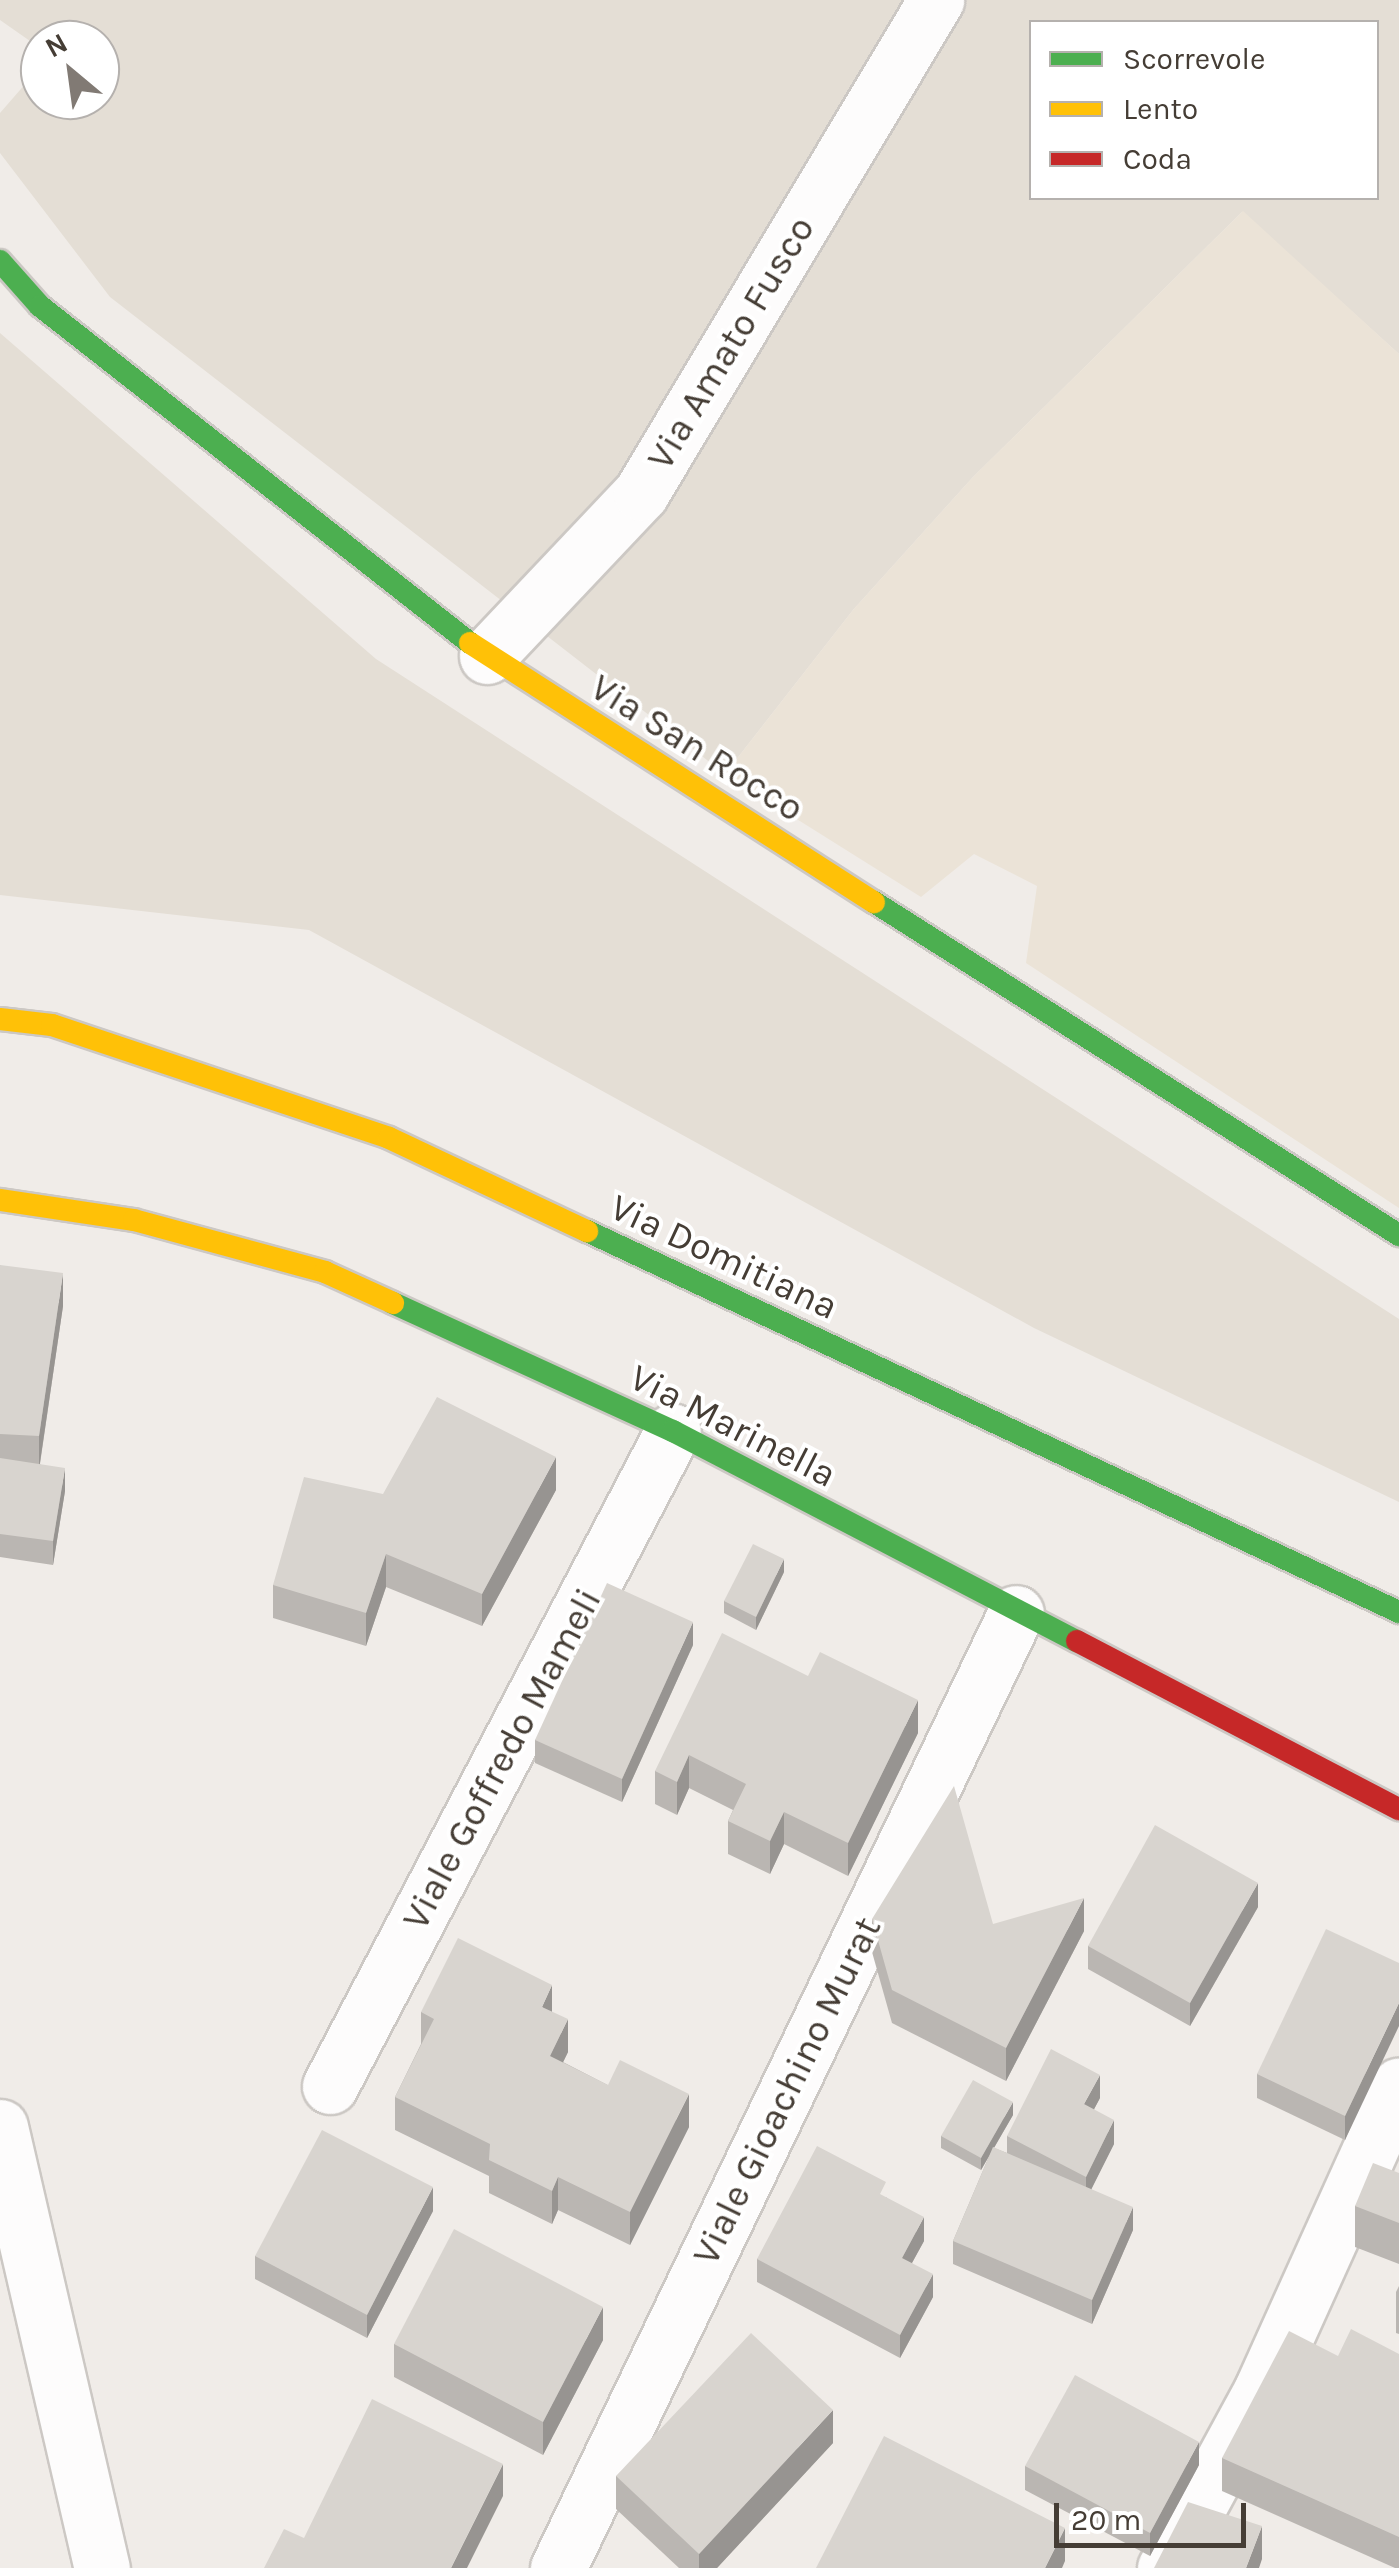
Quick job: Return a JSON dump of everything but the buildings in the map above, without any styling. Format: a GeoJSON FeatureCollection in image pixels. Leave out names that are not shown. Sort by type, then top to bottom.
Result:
{"type":"FeatureCollection","features":[{"type":"Feature","properties":{"kind":"street","name":"Via Amato Fusco"},"geometry":{"type":"LineString","coordinates":[[487,656],[641,494],[936,0]]}},
{"type":"Feature","properties":{"kind":"street","name":"Via San Rocco"},"geometry":{"type":"LineString","coordinates":[[0,261],[40,306],[487,656],[1399,1235]]}},
{"type":"Feature","properties":{"kind":"street","name":"Via Domitiana"},"geometry":{"type":"LineString","coordinates":[[0,1019],[52,1025],[389,1138],[1399,1612]]}},
{"type":"Feature","properties":{"kind":"street","name":"Via Marinella"},"geometry":{"type":"LineString","coordinates":[[0,1200],[134,1220],[325,1272],[673,1432],[1399,1808]]}},
{"type":"Feature","properties":{"kind":"street","name":"Viale Goffredo Mameli"},"geometry":{"type":"LineString","coordinates":[[330,2086],[673,1432]]}},
{"type":"Feature","properties":{"kind":"street","name":"Viale Gioachino Murat"},"geometry":{"type":"LineString","coordinates":[[558,2568],[1016,1613]]}},
{"type":"Feature","properties":{"kind":"street"},"geometry":{"type":"LineString","coordinates":[[1165,2568],[1262,2388],[1399,2085]]}},
{"type":"Feature","properties":{"kind":"street"},"geometry":{"type":"LineString","coordinates":[[0,2126],[102,2568]]}},
{"type":"Feature","properties":{"kind":"shaded area"},"geometry":{"type":"Polygon","coordinates":[[[0,0],[1399,0],[1399,354],[1242,212],[973,477],[853,610],[725,774],[110,297],[0,153],[0,113],[20,90],[20,120],[120,120],[120,20],[20,20],[20,34],[0,20],[0,0]]]}},
{"type":"Feature","properties":{"kind":"shaded area"},"geometry":{"type":"Polygon","coordinates":[[[1243,211],[1399,354],[1399,1208],[1026,963],[1037,886],[974,854],[921,897],[725,774],[853,610],[973,477],[1243,211]]]}},
{"type":"Feature","properties":{"kind":"shaded area"},"geometry":{"type":"Polygon","coordinates":[[[0,333],[376,659],[1399,1319],[1399,1502],[1034,1328],[309,930],[0,895],[0,333]]]}},
{"type":"Feature","properties":{"kind":"traffic: fast"},"geometry":{"type":"LineString","coordinates":[[0,261],[40,306],[470,643]]}},
{"type":"Feature","properties":{"kind":"traffic: fast"},"geometry":{"type":"LineString","coordinates":[[874,902],[1399,1235]]}},
{"type":"Feature","properties":{"kind":"traffic: fast"},"geometry":{"type":"LineString","coordinates":[[587,1231],[1399,1612]]}},
{"type":"Feature","properties":{"kind":"traffic: fast"},"geometry":{"type":"LineString","coordinates":[[393,1303],[673,1431],[1077,1641]]}},
{"type":"Feature","properties":{"kind":"traffic: slow"},"geometry":{"type":"LineString","coordinates":[[470,643],[874,902]]}},
{"type":"Feature","properties":{"kind":"traffic: slow"},"geometry":{"type":"LineString","coordinates":[[0,1019],[52,1025],[389,1138],[587,1231]]}},
{"type":"Feature","properties":{"kind":"traffic: slow"},"geometry":{"type":"LineString","coordinates":[[0,1200],[134,1220],[325,1272],[393,1303]]}},
{"type":"Feature","properties":{"kind":"traffic: jam"},"geometry":{"type":"LineString","coordinates":[[1077,1641],[1399,1809]]}}]}
